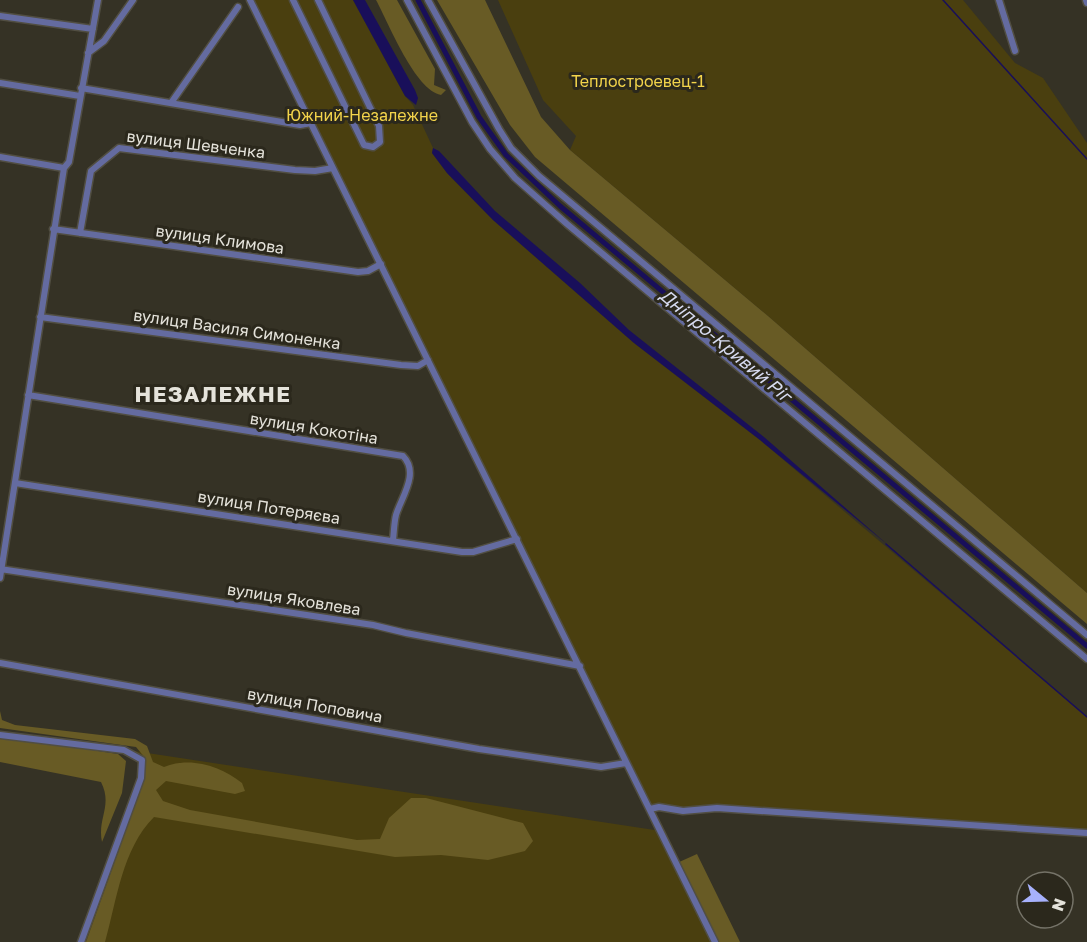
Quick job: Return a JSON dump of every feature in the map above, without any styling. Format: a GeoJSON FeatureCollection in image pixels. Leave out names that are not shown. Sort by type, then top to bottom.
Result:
{"type":"FeatureCollection","features":[{"type":"Feature","properties":{"kind":"street"},"geometry":{"type":"LineString","coordinates":[[0,578],[53,229],[64,168],[69,162],[98,0]]}},
{"type":"Feature","properties":{"kind":"street"},"geometry":{"type":"LineString","coordinates":[[88,53],[104,41],[133,0]]}},
{"type":"Feature","properties":{"kind":"street"},"geometry":{"type":"LineString","coordinates":[[250,0],[715,942]]}},
{"type":"Feature","properties":{"kind":"street"},"geometry":{"type":"LineString","coordinates":[[293,0],[364,145],[373,147],[380,142],[379,126],[318,0]]}},
{"type":"Feature","properties":{"kind":"street"},"geometry":{"type":"LineString","coordinates":[[407,0],[472,122],[490,149],[515,178],[1087,659]]}},
{"type":"Feature","properties":{"kind":"street"},"geometry":{"type":"LineString","coordinates":[[428,0],[498,129],[511,148],[539,176],[1087,635]]}},
{"type":"Feature","properties":{"kind":"street"},"geometry":{"type":"LineString","coordinates":[[999,0],[1015,51]]}},
{"type":"Feature","properties":{"kind":"street"},"geometry":{"type":"LineString","coordinates":[[171,103],[238,7]]}},
{"type":"Feature","properties":{"kind":"street"},"geometry":{"type":"LineString","coordinates":[[0,16],[93,29]]}},
{"type":"Feature","properties":{"kind":"street"},"geometry":{"type":"LineString","coordinates":[[0,83],[171,103],[300,125],[311,123]]}},
{"type":"Feature","properties":{"kind":"street","name":"вулиця Шевченка"},"geometry":{"type":"LineString","coordinates":[[80,233],[91,171],[118,148],[295,170],[315,171],[333,168]]}},
{"type":"Feature","properties":{"kind":"street"},"geometry":{"type":"LineString","coordinates":[[0,157],[64,168]]}},
{"type":"Feature","properties":{"kind":"street","name":"вулиця Климова"},"geometry":{"type":"LineString","coordinates":[[53,229],[358,272],[368,271],[381,264]]}},
{"type":"Feature","properties":{"kind":"street","name":"вулиця Василя Симоненка"},"geometry":{"type":"LineString","coordinates":[[40,316],[401,365],[418,366],[428,360]]}},
{"type":"Feature","properties":{"kind":"street","name":"вулиця Кокотіна"},"geometry":{"type":"LineString","coordinates":[[28,395],[403,456],[409,466],[409,479],[396,514],[393,540]]}},
{"type":"Feature","properties":{"kind":"street","name":"вулиця Потеряєва"},"geometry":{"type":"LineString","coordinates":[[15,483],[473,552],[517,540]]}},
{"type":"Feature","properties":{"kind":"street","name":"вулиця Яковлева"},"geometry":{"type":"LineString","coordinates":[[1,569],[373,625],[580,666]]}},
{"type":"Feature","properties":{"kind":"street","name":"вулиця Поповича"},"geometry":{"type":"LineString","coordinates":[[0,663],[479,749],[601,768],[626,763]]}},
{"type":"Feature","properties":{"kind":"street"},"geometry":{"type":"LineString","coordinates":[[0,735],[124,750],[142,760],[141,778],[81,942]]}},
{"type":"Feature","properties":{"kind":"street"},"geometry":{"type":"LineString","coordinates":[[650,809],[659,807],[683,811],[717,808],[1087,833]]}},
{"type":"Feature","properties":{"kind":"green space","name":"Южний-Незалежне"},"geometry":{"type":"Polygon","coordinates":[[[254,0],[353,0],[405,96],[413,105],[433,148],[432,153],[447,173],[493,220],[634,343],[760,440],[1087,717],[1087,833],[717,808],[650,809],[254,0]]]}},
{"type":"Feature","properties":{"kind":"green space","name":"Теплостроевец-1"},"geometry":{"type":"Polygon","coordinates":[[[498,0],[963,0],[1015,63],[1043,78],[1087,143],[1087,593],[768,316],[570,150],[576,136],[543,100],[498,0]]]}},
{"type":"Feature","properties":{"kind":"green space"},"geometry":{"type":"Polygon","coordinates":[[[121,749],[661,831],[715,942],[81,942],[141,778],[142,760],[121,749]]]}},
{"type":"Feature","properties":{"kind":"shaded area"},"geometry":{"type":"Polygon","coordinates":[[[353,0],[365,0],[415,90],[418,98],[416,105],[405,96],[353,0]]]}},
{"type":"Feature","properties":{"kind":"shaded area"},"geometry":{"type":"Polygon","coordinates":[[[376,0],[397,0],[435,69],[434,85],[446,90],[441,95],[431,90],[412,69],[376,0]]]}},
{"type":"Feature","properties":{"kind":"shaded area"},"geometry":{"type":"Polygon","coordinates":[[[437,0],[485,0],[541,117],[570,150],[768,316],[1087,593],[1087,624],[535,157],[510,125],[437,0]]]}},
{"type":"Feature","properties":{"kind":"shaded area"},"geometry":{"type":"Polygon","coordinates":[[[433,148],[439,151],[495,211],[580,283],[629,330],[764,437],[888,545],[760,440],[634,343],[493,220],[447,173],[432,153],[433,148]]]}},
{"type":"Feature","properties":{"kind":"shaded area"},"geometry":{"type":"Polygon","coordinates":[[[0,711],[2,720],[15,725],[135,739],[147,746],[153,762],[164,767],[184,762],[205,764],[225,772],[242,783],[245,791],[235,794],[166,781],[156,790],[163,801],[190,810],[357,840],[380,839],[389,818],[411,798],[426,798],[523,823],[533,841],[525,851],[488,860],[441,855],[395,857],[154,817],[143,830],[128,860],[117,892],[105,942],[86,942],[142,785],[146,759],[136,747],[0,728],[0,711]]]}},
{"type":"Feature","properties":{"kind":"shaded area"},"geometry":{"type":"Polygon","coordinates":[[[0,736],[118,754],[126,761],[122,793],[102,842],[101,826],[106,798],[101,782],[0,762],[0,736]]]}},
{"type":"Feature","properties":{"kind":"shaded area"},"geometry":{"type":"Polygon","coordinates":[[[697,854],[740,942],[715,942],[677,863],[697,854]]]}},
{"type":"Feature","properties":{"kind":"waterway","name":"Дніпро-Кривий Ріг"},"geometry":{"type":"LineString","coordinates":[[418,0],[479,117],[506,155],[560,206],[1087,646]]}},
{"type":"Feature","properties":{"kind":"waterway"},"geometry":{"type":"LineString","coordinates":[[943,0],[1087,159]]}},
{"type":"Feature","properties":{"kind":"waterway"},"geometry":{"type":"LineString","coordinates":[[886,544],[1087,717]]}},
{"type":"Feature","properties":{"kind":"district","name":"НЕЗАЛЕЖНЕ"},"geometry":{"type":"Point","coordinates":[213,393]}}]}
